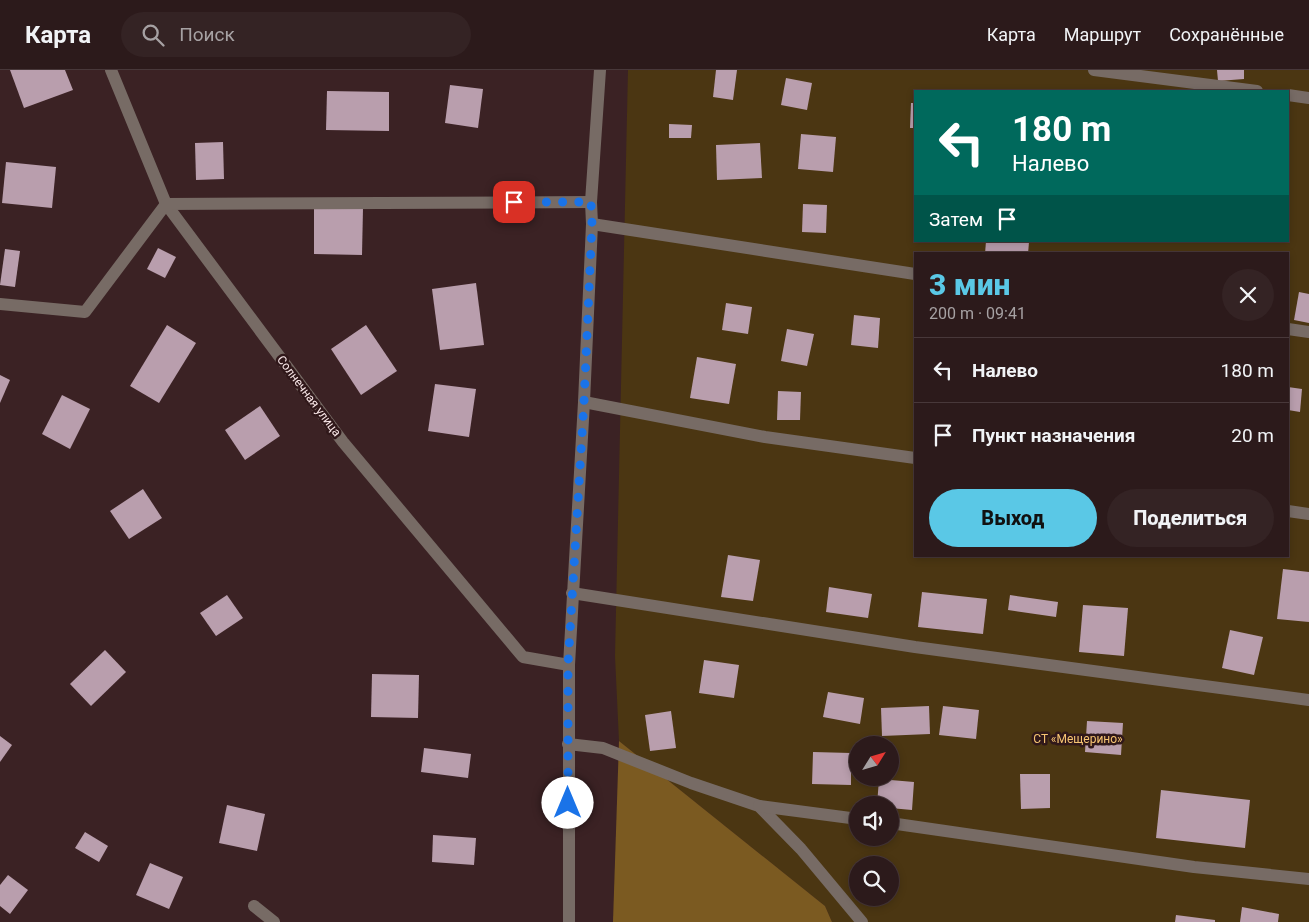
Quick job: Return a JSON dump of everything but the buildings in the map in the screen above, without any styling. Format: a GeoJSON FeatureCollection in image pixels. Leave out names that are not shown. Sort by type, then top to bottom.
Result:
{"type":"FeatureCollection","features":[{"type":"Feature","properties":{"kind":"street","name":"Солнечная улица"},"geometry":{"type":"LineString","coordinates":[[111,70],[166,204],[343,442],[523,656],[568,665]]}},
{"type":"Feature","properties":{"kind":"street"},"geometry":{"type":"LineString","coordinates":[[569,922],[568,665],[584,402],[592,224],[591,202],[600,70]]}},
{"type":"Feature","properties":{"kind":"street"},"geometry":{"type":"LineString","coordinates":[[1094,70],[1249,90]]}},
{"type":"Feature","properties":{"kind":"street"},"geometry":{"type":"LineString","coordinates":[[1289,95],[1309,98]]}},
{"type":"Feature","properties":{"kind":"street"},"geometry":{"type":"LineString","coordinates":[[0,304],[85,312],[166,204],[591,202]]}},
{"type":"Feature","properties":{"kind":"street"},"geometry":{"type":"LineString","coordinates":[[592,224],[914,274]]}},
{"type":"Feature","properties":{"kind":"street"},"geometry":{"type":"LineString","coordinates":[[1289,329],[1309,332]]}},
{"type":"Feature","properties":{"kind":"street"},"geometry":{"type":"LineString","coordinates":[[584,402],[765,438],[914,458]]}},
{"type":"Feature","properties":{"kind":"street"},"geometry":{"type":"LineString","coordinates":[[1289,511],[1309,514]]}},
{"type":"Feature","properties":{"kind":"street"},"geometry":{"type":"LineString","coordinates":[[572,593],[915,647],[1309,700]]}},
{"type":"Feature","properties":{"kind":"street"},"geometry":{"type":"LineString","coordinates":[[568,744],[603,748],[691,784],[759,806],[849,817]]}},
{"type":"Feature","properties":{"kind":"street"},"geometry":{"type":"LineString","coordinates":[[759,806],[801,849],[862,922]]}},
{"type":"Feature","properties":{"kind":"street"},"geometry":{"type":"LineString","coordinates":[[899,824],[1194,867],[1309,880]]}},
{"type":"Feature","properties":{"kind":"street"},"geometry":{"type":"LineString","coordinates":[[254,906],[274,922]]}},
{"type":"Feature","properties":{"kind":"green space","name":"СТ «Мещерино»"},"geometry":{"type":"Polygon","coordinates":[[[628,70],[1309,70],[1309,922],[832,922],[825,906],[619,741],[615,656],[628,70]]]}},
{"type":"Feature","properties":{"kind":"shaded area"},"geometry":{"type":"Polygon","coordinates":[[[619,741],[825,906],[832,922],[613,922],[619,741]]]}},
{"type":"Feature","properties":{"kind":"route"},"geometry":{"type":"LineString","coordinates":[[514,202],[591,202],[592,224],[584,402],[568,665],[568,803]]}}]}
